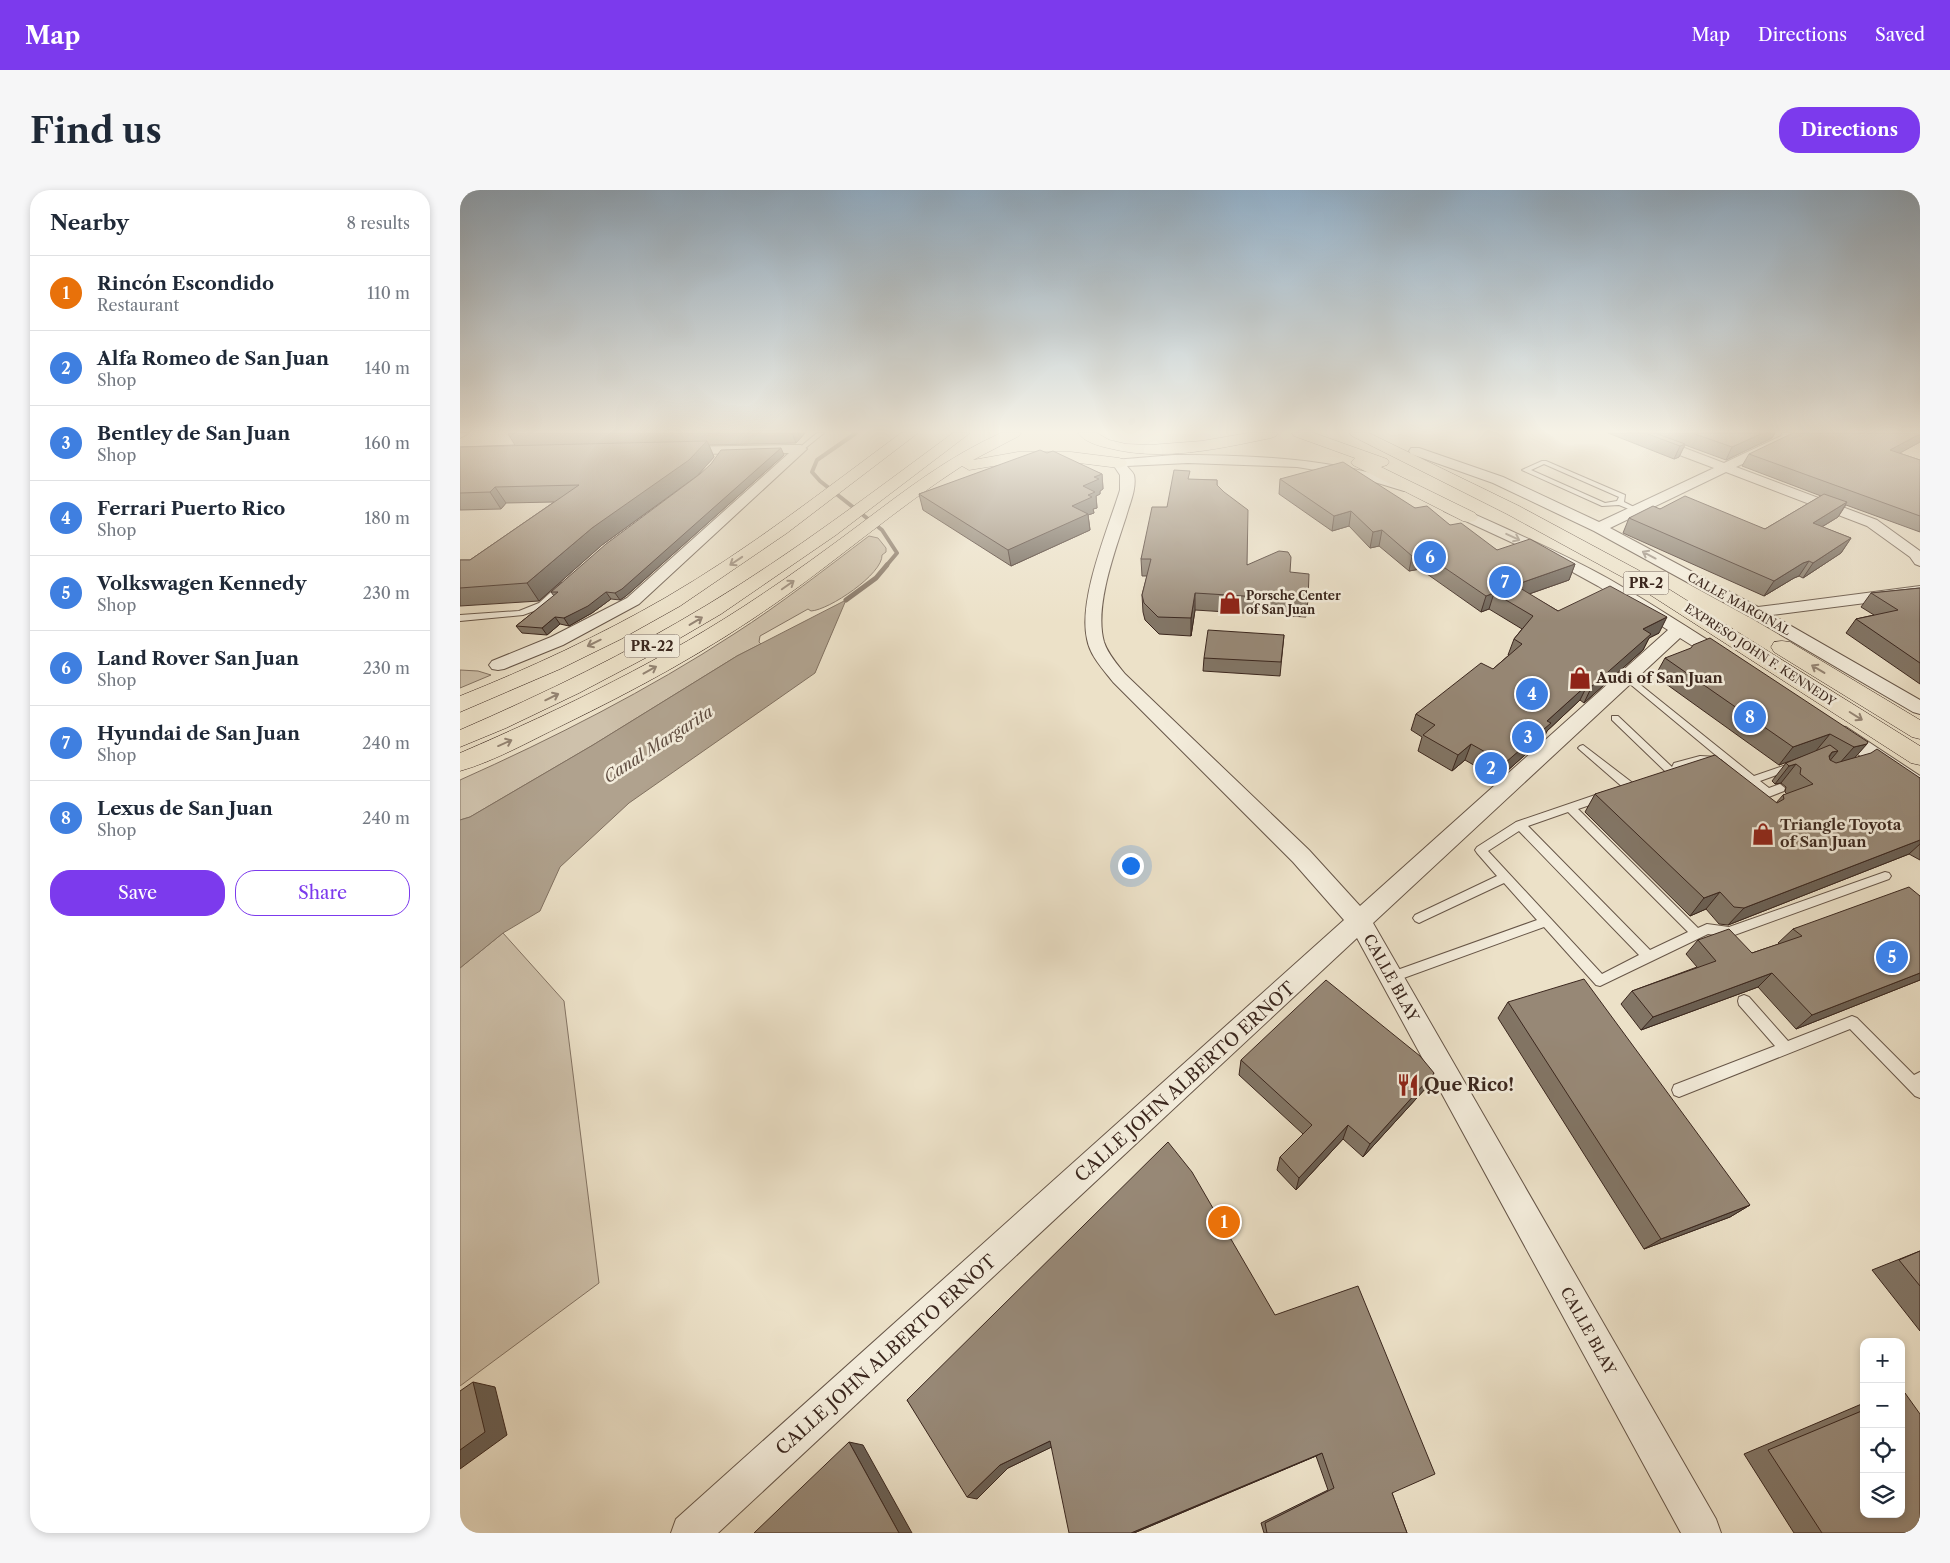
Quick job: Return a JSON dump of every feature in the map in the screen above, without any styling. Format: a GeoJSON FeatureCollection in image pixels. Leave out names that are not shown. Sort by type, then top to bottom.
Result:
{"type":"FeatureCollection","features":[{"type":"Feature","properties":{"kind":"highway","name":"PR-22"},"geometry":{"type":"LineString","coordinates":[[460,705],[552,664],[674,600],[746,554],[825,496]]}},
{"type":"Feature","properties":{"kind":"highway","name":"PR-22"},"geometry":{"type":"LineString","coordinates":[[460,739],[537,705],[652,646],[840,536],[881,496]]}},
{"type":"Feature","properties":{"kind":"highway"},"geometry":{"type":"LineString","coordinates":[[906,498],[909,496]]}},
{"type":"Feature","properties":{"kind":"highway"},"geometry":{"type":"LineString","coordinates":[[460,763],[587,704],[680,654],[765,601],[840,536],[910,496]]}},
{"type":"Feature","properties":{"kind":"highway"},"geometry":{"type":"LineString","coordinates":[[1426,496],[1469,517]]}},
{"type":"Feature","properties":{"kind":"highway"},"geometry":{"type":"LineString","coordinates":[[1454,496],[1601,566],[1631,574]]}},
{"type":"Feature","properties":{"kind":"highway","name":"EXPRESO JOHN F. KENNEDY"},"geometry":{"type":"LineString","coordinates":[[1484,496],[1631,574],[1920,756]]}},
{"type":"Feature","properties":{"kind":"highway","name":"EXPRESO JOHN F. KENNEDY"},"geometry":{"type":"LineString","coordinates":[[1504,496],[1598,543],[1743,624],[1920,731]]}},
{"type":"Feature","properties":{"kind":"street"},"geometry":{"type":"LineString","coordinates":[[498,665],[557,641],[633,601],[749,496]]}},
{"type":"Feature","properties":{"kind":"street","name":"CALLE BLAY"},"geometry":{"type":"LineString","coordinates":[[1125,496],[1095,603],[1092,625],[1099,653],[1119,678],[1300,856],[1360,922],[1702,1533]]}},
{"type":"Feature","properties":{"kind":"street"},"geometry":{"type":"LineString","coordinates":[[1420,496],[1563,561],[1604,583],[1742,669]]}},
{"type":"Feature","properties":{"kind":"street","name":"CALLE MARGINAL"},"geometry":{"type":"LineString","coordinates":[[1531,496],[1599,528],[1755,612],[1920,708]]}},
{"type":"Feature","properties":{"kind":"street"},"geometry":{"type":"LineString","coordinates":[[1599,528],[1665,496]]}},
{"type":"Feature","properties":{"kind":"street"},"geometry":{"type":"LineString","coordinates":[[1800,496],[1872,523],[1915,554],[1920,561]]}},
{"type":"Feature","properties":{"kind":"street"},"geometry":{"type":"LineString","coordinates":[[1755,612],[1920,591]]}},
{"type":"Feature","properties":{"kind":"street","name":"CALLE JOHN ALBERTO ERNOT"},"geometry":{"type":"LineString","coordinates":[[690,1533],[1679,629]]}},
{"type":"Feature","properties":{"kind":"street"},"geometry":{"type":"LineString","coordinates":[[1822,721],[1870,759],[1920,786]]}},
{"type":"Feature","properties":{"kind":"lane"},"geometry":{"type":"LineString","coordinates":[[1583,496],[1604,505],[1620,502],[1636,510]]}},
{"type":"Feature","properties":{"kind":"lane"},"geometry":{"type":"LineString","coordinates":[[1620,502],[1622,496]]}},
{"type":"Feature","properties":{"kind":"lane"},"geometry":{"type":"LineString","coordinates":[[460,618],[520,613],[542,605],[570,580]]}},
{"type":"Feature","properties":{"kind":"lane"},"geometry":{"type":"LineString","coordinates":[[1627,678],[1768,794]]}},
{"type":"Feature","properties":{"kind":"lane"},"geometry":{"type":"LineString","coordinates":[[1614,718],[1671,773],[1685,772],[1706,766],[1711,761],[1725,758]]}},
{"type":"Feature","properties":{"kind":"lane"},"geometry":{"type":"LineString","coordinates":[[1584,748],[1625,789],[1520,825],[1482,850],[1505,878],[1600,981],[1648,956],[1707,929],[1728,932],[1843,886],[1886,876]]}},
{"type":"Feature","properties":{"kind":"lane"},"geometry":{"type":"LineString","coordinates":[[1753,780],[1807,760]]}},
{"type":"Feature","properties":{"kind":"lane"},"geometry":{"type":"LineString","coordinates":[[1753,800],[1780,788]]}},
{"type":"Feature","properties":{"kind":"lane"},"geometry":{"type":"LineString","coordinates":[[1570,808],[1697,934]]}},
{"type":"Feature","properties":{"kind":"lane"},"geometry":{"type":"LineString","coordinates":[[1520,825],[1648,956]]}},
{"type":"Feature","properties":{"kind":"lane"},"geometry":{"type":"LineString","coordinates":[[1419,918],[1505,878]]}},
{"type":"Feature","properties":{"kind":"lane"},"geometry":{"type":"LineString","coordinates":[[1390,978],[1545,922]]}},
{"type":"Feature","properties":{"kind":"lane"},"geometry":{"type":"LineString","coordinates":[[1744,1001],[1786,1048]]}},
{"type":"Feature","properties":{"kind":"lane"},"geometry":{"type":"LineString","coordinates":[[1679,1090],[1852,1022],[1917,1084]]}},
{"type":"Feature","properties":{"kind":"shaded area"},"geometry":{"type":"Polygon","coordinates":[[[869,536],[878,538],[886,548],[886,552],[882,555],[880,563],[874,572],[854,590],[819,609],[811,611],[808,609],[760,636],[759,642],[761,644],[737,656],[593,745],[470,817],[460,820],[460,780],[530,748],[635,694],[669,674],[769,611],[869,536]]]}},
{"type":"Feature","properties":{"kind":"shaded area"},"geometry":{"type":"Polygon","coordinates":[[[460,670],[478,671],[491,675],[460,688],[460,670]]]}},
{"type":"Feature","properties":{"kind":"shaded area"},"geometry":{"type":"Polygon","coordinates":[[[503,933],[564,1001],[599,1283],[460,1386],[460,968],[503,933]]]}},
{"type":"Feature","properties":{"kind":"water","name":"Canal Margarita"},"geometry":{"type":"Polygon","coordinates":[[[846,600],[815,673],[629,803],[560,867],[540,911],[503,933],[460,968],[460,820],[470,817],[593,745],[737,656],[846,600]]]}},
{"type":"Feature","properties":{"kind":"building"},"geometry":{"type":"Polygon","coordinates":[[[563,496],[638,496],[592,528],[527,583],[460,588],[460,560],[470,560],[563,496]]]}},
{"type":"Feature","properties":{"kind":"building"},"geometry":{"type":"Polygon","coordinates":[[[671,496],[727,496],[622,589],[615,593],[606,592],[588,606],[564,618],[555,617],[542,628],[516,626],[558,592],[551,592],[606,544],[671,496]]]}},
{"type":"Feature","properties":{"kind":"building"},"geometry":{"type":"Polygon","coordinates":[[[922,496],[1092,497],[1072,506],[1088,514],[1008,550],[922,496]]]}},
{"type":"Feature","properties":{"kind":"building"},"geometry":{"type":"Polygon","coordinates":[[[1169,496],[1229,496],[1248,510],[1247,565],[1279,551],[1288,552],[1291,557],[1290,572],[1309,574],[1308,600],[1195,593],[1191,618],[1158,617],[1144,603],[1142,595],[1151,559],[1141,559],[1152,507],[1167,507],[1169,496]]]}},
{"type":"Feature","properties":{"kind":"building"},"geometry":{"type":"Polygon","coordinates":[[[1304,496],[1396,496],[1415,508],[1427,506],[1450,525],[1461,523],[1497,550],[1530,539],[1575,564],[1515,585],[1558,611],[1610,586],[1667,617],[1643,629],[1651,634],[1592,686],[1588,684],[1547,721],[1551,723],[1505,763],[1471,744],[1458,755],[1423,735],[1435,725],[1416,714],[1481,663],[1493,669],[1522,644],[1514,639],[1533,616],[1494,593],[1486,596],[1423,553],[1412,556],[1382,530],[1373,532],[1351,511],[1334,516],[1304,496]]]}},
{"type":"Feature","properties":{"kind":"building"},"geometry":{"type":"Polygon","coordinates":[[[1685,496],[1765,529],[1821,496],[1829,496],[1847,502],[1813,523],[1851,538],[1813,563],[1809,561],[1803,563],[1774,581],[1629,518],[1653,506],[1660,509],[1685,496]]]}},
{"type":"Feature","properties":{"kind":"building"},"geometry":{"type":"Polygon","coordinates":[[[1864,496],[1920,496],[1920,516],[1864,496]]]}},
{"type":"Feature","properties":{"kind":"building"},"geometry":{"type":"Polygon","coordinates":[[[1920,588],[1920,663],[1856,619],[1898,610],[1871,593],[1920,588]]]}},
{"type":"Feature","properties":{"kind":"building"},"geometry":{"type":"Polygon","coordinates":[[[1208,630],[1284,635],[1281,662],[1204,658],[1208,630]]]}},
{"type":"Feature","properties":{"kind":"building"},"geometry":{"type":"Polygon","coordinates":[[[1710,638],[1868,742],[1867,744],[1854,747],[1830,734],[1793,747],[1665,658],[1710,638]]]}},
{"type":"Feature","properties":{"kind":"building","name":"Triangle Toyota of San Juan"},"geometry":{"type":"Polygon","coordinates":[[[1830,745],[1838,751],[1832,752],[1829,756],[1830,760],[1836,763],[1871,753],[1877,749],[1920,778],[1920,840],[1744,908],[1734,907],[1720,892],[1704,898],[1595,794],[1715,755],[1777,803],[1784,799],[1783,795],[1813,784],[1800,774],[1801,768],[1796,764],[1789,766],[1786,763],[1830,745]]]}},
{"type":"Feature","properties":{"kind":"building"},"geometry":{"type":"Polygon","coordinates":[[[1909,887],[1920,896],[1920,973],[1812,1015],[1772,973],[1653,1017],[1632,991],[1716,961],[1698,940],[1729,929],[1752,953],[1802,936],[1793,929],[1909,887]]]}},
{"type":"Feature","properties":{"kind":"building"},"geometry":{"type":"Polygon","coordinates":[[[1584,979],[1750,1205],[1661,1239],[1508,1002],[1584,979]]]}},
{"type":"Feature","properties":{"kind":"building"},"geometry":{"type":"Polygon","coordinates":[[[1326,980],[1420,1056],[1434,1073],[1370,1144],[1348,1125],[1299,1178],[1280,1157],[1312,1125],[1241,1060],[1326,980]]]}},
{"type":"Feature","properties":{"kind":"building"},"geometry":{"type":"Polygon","coordinates":[[[1168,1142],[1192,1172],[1275,1315],[1358,1286],[1435,1474],[1392,1493],[1407,1533],[1267,1533],[1265,1523],[1334,1488],[1322,1453],[1131,1533],[1069,1533],[1050,1441],[1000,1465],[967,1497],[907,1400],[1168,1142]]]}},
{"type":"Feature","properties":{"kind":"building"},"geometry":{"type":"Polygon","coordinates":[[[1920,1251],[1920,1286],[1899,1260],[1920,1251]]]}},
{"type":"Feature","properties":{"kind":"building"},"geometry":{"type":"Polygon","coordinates":[[[473,1382],[485,1432],[460,1450],[460,1391],[473,1382]]]}},
{"type":"Feature","properties":{"kind":"building"},"geometry":{"type":"Polygon","coordinates":[[[1905,1393],[1920,1414],[1920,1533],[1822,1533],[1768,1450],[1860,1412],[1860,1518],[1905,1518],[1905,1393]]]}},
{"type":"Feature","properties":{"kind":"building"},"geometry":{"type":"Polygon","coordinates":[[[849,1442],[899,1533],[754,1533],[849,1442]]]}},
{"type":"Feature","properties":{"kind":"waterway"},"geometry":{"type":"LineString","coordinates":[[839,496],[882,530],[897,553],[886,566]]}},
{"type":"Feature","properties":{"kind":"waterway"},"geometry":{"type":"LineString","coordinates":[[846,600],[876,578],[887,565]]}},
{"type":"Feature","properties":{"kind":"place","name":"Land Rover San Juan"},"geometry":{"type":"Point","coordinates":[1430,557]}},
{"type":"Feature","properties":{"kind":"place","name":"Hyundai de San Juan"},"geometry":{"type":"Point","coordinates":[1505,582]}},
{"type":"Feature","properties":{"kind":"place","name":"Porsche Center of San Juan"},"geometry":{"type":"Point","coordinates":[1230,603]}},
{"type":"Feature","properties":{"kind":"place","name":"Audi of San Juan"},"geometry":{"type":"Point","coordinates":[1580,678]}},
{"type":"Feature","properties":{"kind":"place","name":"Ferrari Puerto Rico"},"geometry":{"type":"Point","coordinates":[1532,694]}},
{"type":"Feature","properties":{"kind":"place","name":"Lexus de San Juan"},"geometry":{"type":"Point","coordinates":[1750,717]}},
{"type":"Feature","properties":{"kind":"place","name":"Bentley de San Juan"},"geometry":{"type":"Point","coordinates":[1528,737]}},
{"type":"Feature","properties":{"kind":"place","name":"Alfa Romeo de San Juan"},"geometry":{"type":"Point","coordinates":[1491,768]}},
{"type":"Feature","properties":{"kind":"place","name":"Triangle Toyota of San Juan"},"geometry":{"type":"Point","coordinates":[1763,834]}},
{"type":"Feature","properties":{"kind":"place","name":"Volkswagen Kennedy"},"geometry":{"type":"Point","coordinates":[1892,957]}},
{"type":"Feature","properties":{"kind":"place","name":"Que Rico!"},"geometry":{"type":"Point","coordinates":[1408,1085]}},
{"type":"Feature","properties":{"kind":"place","name":"Rincón Escondido"},"geometry":{"type":"Point","coordinates":[1224,1222]}}]}
